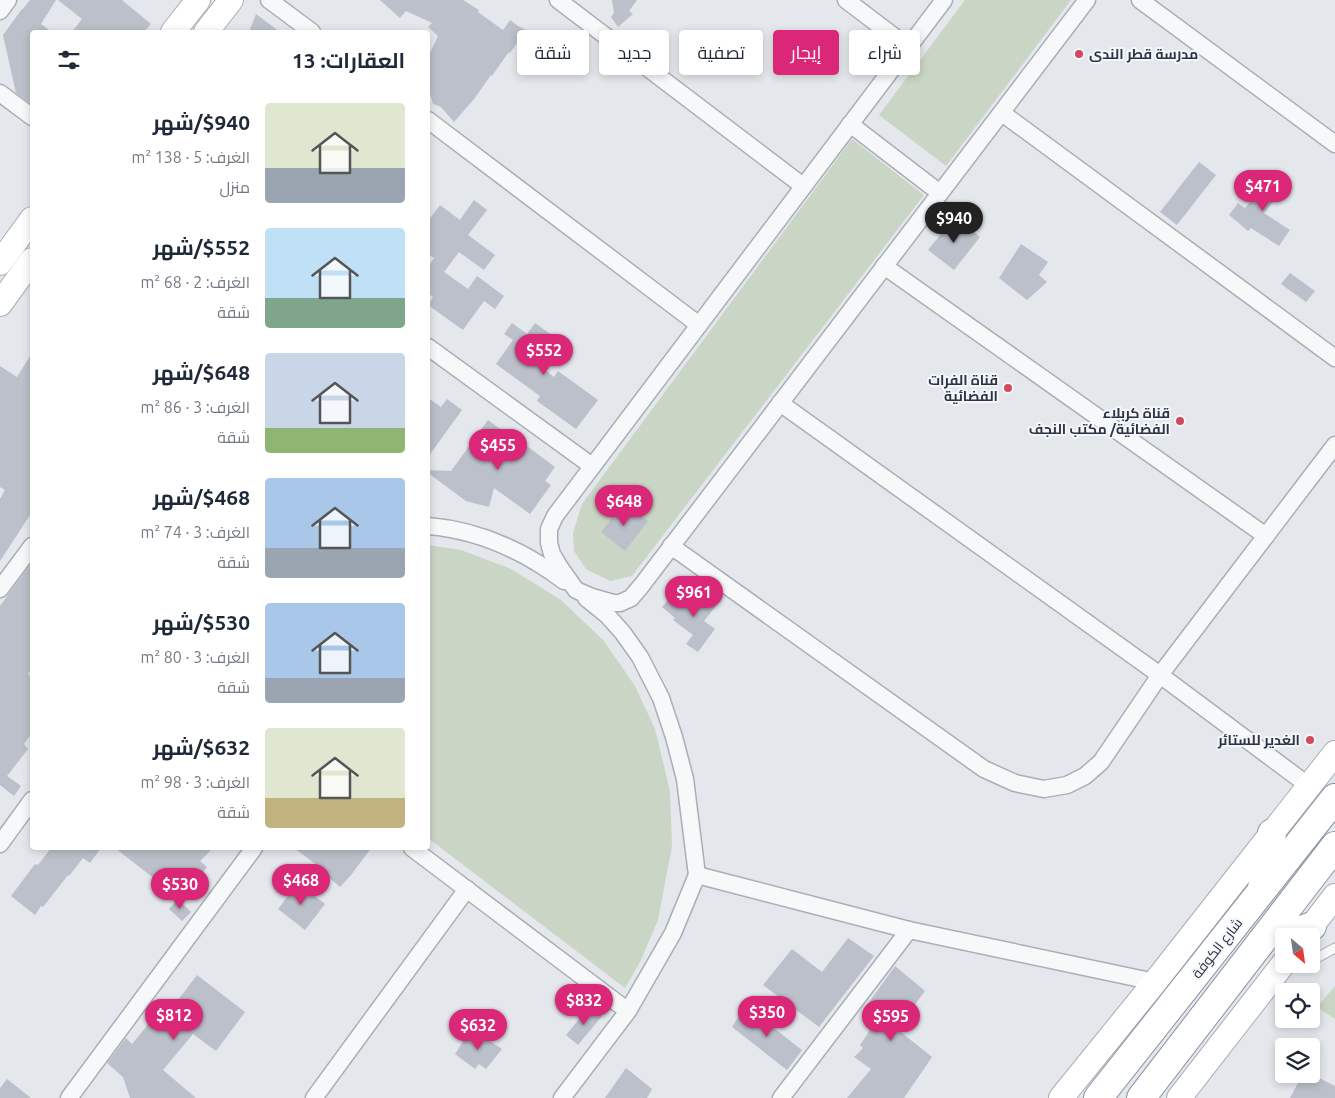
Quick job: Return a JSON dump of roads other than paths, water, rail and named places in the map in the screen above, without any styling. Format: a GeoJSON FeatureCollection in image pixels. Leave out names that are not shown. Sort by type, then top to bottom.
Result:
{"type":"FeatureCollection","features":[{"type":"Feature","properties":{"kind":"highway","name":"شارع الكوفة"},"geometry":{"type":"LineString","coordinates":[[1098,1098],[1335,798]]}},
{"type":"Feature","properties":{"kind":"highway"},"geometry":{"type":"LineString","coordinates":[[1262,892],[1272,833]]}},
{"type":"Feature","properties":{"kind":"highway"},"geometry":{"type":"LineString","coordinates":[[1141,1098],[1335,846]]}},
{"type":"Feature","properties":{"kind":"highway"},"geometry":{"type":"LineString","coordinates":[[1256,948],[1275,941]]}},
{"type":"Feature","properties":{"kind":"main road"},"geometry":{"type":"LineString","coordinates":[[176,30],[198,0]]}},
{"type":"Feature","properties":{"kind":"main road"},"geometry":{"type":"LineString","coordinates":[[208,30],[231,0]]}},
{"type":"Feature","properties":{"kind":"main road"},"geometry":{"type":"LineString","coordinates":[[0,263],[24,244],[30,225]]}},
{"type":"Feature","properties":{"kind":"main road"},"geometry":{"type":"LineString","coordinates":[[0,304],[30,263]]}},
{"type":"Feature","properties":{"kind":"main road"},"geometry":{"type":"LineString","coordinates":[[1061,1098],[1335,753]]}},
{"type":"Feature","properties":{"kind":"main road"},"geometry":{"type":"LineString","coordinates":[[1310,928],[1335,896]]}},
{"type":"Feature","properties":{"kind":"main road"},"geometry":{"type":"LineString","coordinates":[[1179,1098],[1281,973]]}},
{"type":"Feature","properties":{"kind":"street"},"geometry":{"type":"LineString","coordinates":[[0,11],[8,0]]}},
{"type":"Feature","properties":{"kind":"street"},"geometry":{"type":"LineString","coordinates":[[269,0],[309,30]]}},
{"type":"Feature","properties":{"kind":"street"},"geometry":{"type":"LineString","coordinates":[[558,0],[803,186]]}},
{"type":"Feature","properties":{"kind":"street"},"geometry":{"type":"LineString","coordinates":[[846,0],[886,30]]}},
{"type":"Feature","properties":{"kind":"street"},"geometry":{"type":"LineString","coordinates":[[920,31],[944,0]]}},
{"type":"Feature","properties":{"kind":"street"},"geometry":{"type":"LineString","coordinates":[[887,75],[555,516],[549,529],[549,543],[552,554],[558,566],[576,590],[613,603],[620,603],[631,598],[1087,0]]}},
{"type":"Feature","properties":{"kind":"street"},"geometry":{"type":"LineString","coordinates":[[1140,0],[1335,144]]}},
{"type":"Feature","properties":{"kind":"street"},"geometry":{"type":"LineString","coordinates":[[0,93],[30,116]]}},
{"type":"Feature","properties":{"kind":"street"},"geometry":{"type":"LineString","coordinates":[[1002,112],[1335,358]]}},
{"type":"Feature","properties":{"kind":"street"},"geometry":{"type":"LineString","coordinates":[[430,122],[699,325]]}},
{"type":"Feature","properties":{"kind":"street"},"geometry":{"type":"LineString","coordinates":[[850,124],[940,193]]}},
{"type":"Feature","properties":{"kind":"street"},"geometry":{"type":"LineString","coordinates":[[884,266],[1266,536]]}},
{"type":"Feature","properties":{"kind":"street"},"geometry":{"type":"LineString","coordinates":[[430,348],[592,466]]}},
{"type":"Feature","properties":{"kind":"street"},"geometry":{"type":"LineString","coordinates":[[780,404],[1160,675],[1309,786]]}},
{"type":"Feature","properties":{"kind":"street"},"geometry":{"type":"LineString","coordinates":[[671,546],[984,769],[1015,783],[1044,789],[1066,785],[1085,776],[1101,762],[1160,675],[1335,445]]}},
{"type":"Feature","properties":{"kind":"street"},"geometry":{"type":"LineString","coordinates":[[430,526],[474,534],[500,543],[548,569],[607,616],[623,633],[640,657],[660,698],[674,737],[685,779],[697,875],[673,933],[628,1011],[562,1098]]}},
{"type":"Feature","properties":{"kind":"street"},"geometry":{"type":"LineString","coordinates":[[0,589],[30,549]]}},
{"type":"Feature","properties":{"kind":"street"},"geometry":{"type":"LineString","coordinates":[[0,844],[30,803]]}},
{"type":"Feature","properties":{"kind":"street"},"geometry":{"type":"LineString","coordinates":[[69,1098],[253,850]]}},
{"type":"Feature","properties":{"kind":"street"},"geometry":{"type":"LineString","coordinates":[[415,850],[628,1011]]}},
{"type":"Feature","properties":{"kind":"street"},"geometry":{"type":"LineString","coordinates":[[697,875],[909,930],[1155,982]]}},
{"type":"Feature","properties":{"kind":"street"},"geometry":{"type":"LineString","coordinates":[[314,1098],[467,889]]}},
{"type":"Feature","properties":{"kind":"street"},"geometry":{"type":"LineString","coordinates":[[781,1098],[909,930]]}},
{"type":"Feature","properties":{"kind":"lane"},"geometry":{"type":"LineString","coordinates":[[1320,956],[1335,948]]}},
{"type":"Feature","properties":{"kind":"place","name":"مدرسة قطر الندى"},"geometry":{"type":"Point","coordinates":[1079,54]}},
{"type":"Feature","properties":{"kind":"place","name":"قناة الفرات الفضائية"},"geometry":{"type":"Point","coordinates":[1008,388]}},
{"type":"Feature","properties":{"kind":"place","name":"قناة كربلاء الفضائية/ مكتب النجف"},"geometry":{"type":"Point","coordinates":[1180,421]}},
{"type":"Feature","properties":{"kind":"place","name":"الغدير للستائر"},"geometry":{"type":"Point","coordinates":[1310,740]}}]}
